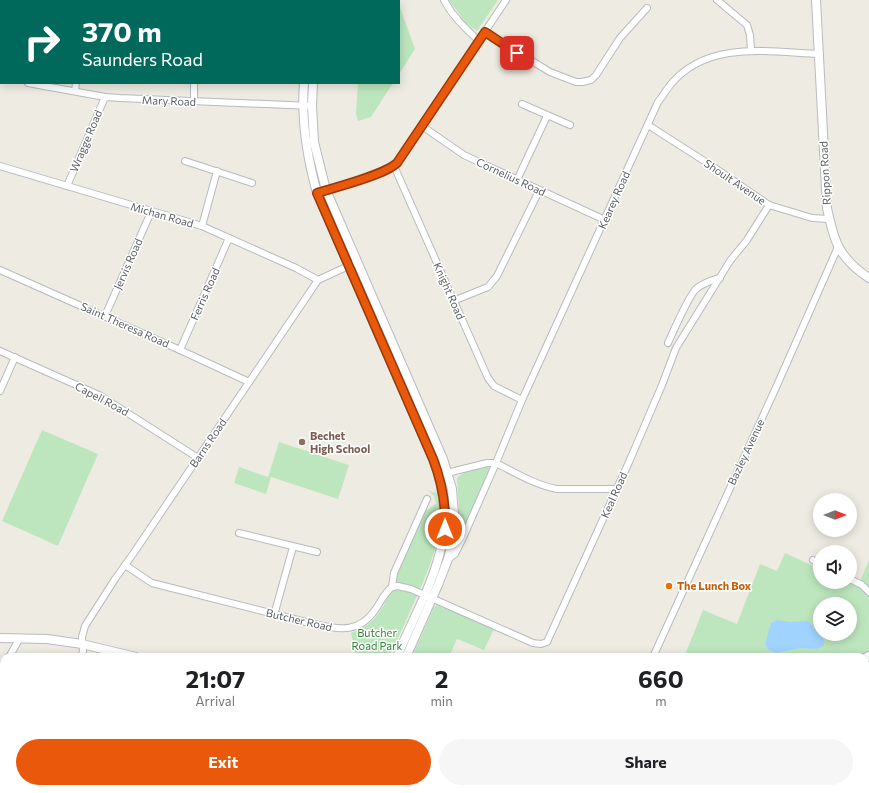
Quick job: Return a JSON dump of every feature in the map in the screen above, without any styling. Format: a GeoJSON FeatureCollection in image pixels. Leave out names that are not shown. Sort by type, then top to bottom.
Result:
{"type":"FeatureCollection","features":[{"type":"Feature","properties":{"kind":"street"},"geometry":{"type":"LineString","coordinates":[[444,0],[453,16],[479,41]]}},
{"type":"Feature","properties":{"kind":"street"},"geometry":{"type":"LineString","coordinates":[[317,193],[377,174],[394,166],[402,157],[506,0]]}},
{"type":"Feature","properties":{"kind":"street"},"geometry":{"type":"LineString","coordinates":[[717,0],[747,25],[752,51]]}},
{"type":"Feature","properties":{"kind":"street","name":"Rippon Road"},"geometry":{"type":"LineString","coordinates":[[816,0],[820,54],[825,188],[829,219],[838,247],[845,257],[869,278]]}},
{"type":"Feature","properties":{"kind":"street"},"geometry":{"type":"LineString","coordinates":[[485,32],[550,72],[576,82],[582,82],[591,80],[596,75],[620,38],[647,8]]}},
{"type":"Feature","properties":{"kind":"street","name":"Kearey Road"},"geometry":{"type":"LineString","coordinates":[[448,559],[455,554],[462,540],[522,400],[658,102],[671,84],[688,69],[706,58],[715,55],[752,51],[820,54]]}},
{"type":"Feature","properties":{"kind":"street","name":"Mary Road"},"geometry":{"type":"LineString","coordinates":[[34,84],[106,97],[312,106]]}},
{"type":"Feature","properties":{"kind":"street"},"geometry":{"type":"LineString","coordinates":[[75,91],[76,84]]}},
{"type":"Feature","properties":{"kind":"street"},"geometry":{"type":"LineString","coordinates":[[194,84],[194,102]]}},
{"type":"Feature","properties":{"kind":"street"},"geometry":{"type":"LineString","coordinates":[[304,84],[303,106],[306,144],[308,160],[317,193],[439,475],[442,487],[445,506],[445,529],[439,558],[428,596],[407,653]]}},
{"type":"Feature","properties":{"kind":"street"},"geometry":{"type":"LineString","coordinates":[[313,84],[312,106],[316,152],[326,190],[448,472],[452,489],[454,514],[453,535],[448,559],[398,653]]}},
{"type":"Feature","properties":{"kind":"street","name":"Wragge Road"},"geometry":{"type":"LineString","coordinates":[[67,186],[106,97]]}},
{"type":"Feature","properties":{"kind":"street"},"geometry":{"type":"LineString","coordinates":[[522,104],[570,125]]}},
{"type":"Feature","properties":{"kind":"street"},"geometry":{"type":"LineString","coordinates":[[517,180],[547,116]]}},
{"type":"Feature","properties":{"kind":"street","name":"Shoult Avenue"},"geometry":{"type":"LineString","coordinates":[[648,125],[769,205],[812,218],[829,219]]}},
{"type":"Feature","properties":{"kind":"street","name":"Cornelius Road"},"geometry":{"type":"LineString","coordinates":[[422,126],[464,155],[539,191],[605,220]]}},
{"type":"Feature","properties":{"kind":"street"},"geometry":{"type":"LineString","coordinates":[[185,161],[252,182]]}},
{"type":"Feature","properties":{"kind":"street","name":"Michan Road"},"geometry":{"type":"LineString","coordinates":[[0,166],[202,226],[296,268],[318,280]]}},
{"type":"Feature","properties":{"kind":"street","name":"Knight Road"},"geometry":{"type":"LineString","coordinates":[[394,166],[488,378],[494,386],[522,400]]}},
{"type":"Feature","properties":{"kind":"street"},"geometry":{"type":"LineString","coordinates":[[202,226],[217,171]]}},
{"type":"Feature","properties":{"kind":"street"},"geometry":{"type":"LineString","coordinates":[[453,301],[488,287],[497,276],[539,191]]}},
{"type":"Feature","properties":{"kind":"street","name":"Keal Road"},"geometry":{"type":"LineString","coordinates":[[392,588],[398,586],[406,587],[533,643],[540,644],[547,642],[617,489],[662,385],[676,348],[730,261],[751,234],[769,205]]}},
{"type":"Feature","properties":{"kind":"street","name":"Jervis Road"},"geometry":{"type":"LineString","coordinates":[[105,316],[151,212]]}},
{"type":"Feature","properties":{"kind":"street","name":"Ferris Road"},"geometry":{"type":"LineString","coordinates":[[180,350],[229,238]]}},
{"type":"Feature","properties":{"kind":"street","name":"Bazley Avenue"},"geometry":{"type":"LineString","coordinates":[[655,653],[778,383],[838,247]]}},
{"type":"Feature","properties":{"kind":"street"},"geometry":{"type":"LineString","coordinates":[[318,280],[357,262]]}},
{"type":"Feature","properties":{"kind":"street","name":"Saint Theresa Road"},"geometry":{"type":"LineString","coordinates":[[0,270],[249,382]]}},
{"type":"Feature","properties":{"kind":"street"},"geometry":{"type":"LineString","coordinates":[[668,343],[696,288],[720,278]]}},
{"type":"Feature","properties":{"kind":"street","name":"Barns Road"},"geometry":{"type":"LineString","coordinates":[[81,653],[83,631],[85,626],[318,280]]}},
{"type":"Feature","properties":{"kind":"street","name":"Capell Road"},"geometry":{"type":"LineString","coordinates":[[0,351],[101,396],[198,458]]}},
{"type":"Feature","properties":{"kind":"street"},"geometry":{"type":"LineString","coordinates":[[0,391],[15,357]]}},
{"type":"Feature","properties":{"kind":"street"},"geometry":{"type":"LineString","coordinates":[[439,475],[487,463],[496,463],[536,484],[547,488],[617,489]]}},
{"type":"Feature","properties":{"kind":"street","name":"Butcher Road"},"geometry":{"type":"LineString","coordinates":[[125,566],[152,583],[274,615],[338,629],[352,627],[362,623],[370,617],[386,593],[392,588],[394,573],[427,499]]}},
{"type":"Feature","properties":{"kind":"street"},"geometry":{"type":"LineString","coordinates":[[240,533],[317,552]]}},
{"type":"Feature","properties":{"kind":"street"},"geometry":{"type":"LineString","coordinates":[[274,615],[293,547]]}},
{"type":"Feature","properties":{"kind":"street"},"geometry":{"type":"LineString","coordinates":[[857,583],[869,592]]}},
{"type":"Feature","properties":{"kind":"street"},"geometry":{"type":"LineString","coordinates":[[0,638],[47,639],[82,644],[119,653]]}},
{"type":"Feature","properties":{"kind":"street"},"geometry":{"type":"LineString","coordinates":[[11,653],[20,638]]}},
{"type":"Feature","properties":{"kind":"green space"},"geometry":{"type":"Polygon","coordinates":[[[449,0],[498,0],[477,31],[466,23],[449,0]]]}},
{"type":"Feature","properties":{"kind":"green space"},"geometry":{"type":"Polygon","coordinates":[[[400,8],[415,49],[400,72],[400,8]]]}},
{"type":"Feature","properties":{"kind":"green space"},"geometry":{"type":"Polygon","coordinates":[[[358,84],[392,84],[371,117],[358,121],[356,114],[358,84]]]}},
{"type":"Feature","properties":{"kind":"green space"},"geometry":{"type":"Polygon","coordinates":[[[42,430],[98,454],[58,546],[2,521],[42,430]]]}},
{"type":"Feature","properties":{"kind":"green space"},"geometry":{"type":"Polygon","coordinates":[[[279,442],[349,465],[338,499],[271,477],[266,494],[234,483],[239,467],[268,477],[279,442]]]}},
{"type":"Feature","properties":{"kind":"green space"},"geometry":{"type":"Polygon","coordinates":[[[489,467],[489,473],[457,546],[460,522],[457,479],[466,472],[489,467]]]}},
{"type":"Feature","properties":{"kind":"green space","name":"Butcher Road Park"},"geometry":{"type":"Polygon","coordinates":[[[428,490],[435,493],[436,490],[438,504],[438,529],[434,553],[425,577],[391,653],[355,653],[351,633],[371,622],[379,613],[396,581],[395,577],[424,512],[436,504],[434,496],[428,490]]]}},
{"type":"Feature","properties":{"kind":"green space"},"geometry":{"type":"Polygon","coordinates":[[[785,553],[813,566],[813,589],[857,589],[857,581],[860,581],[869,560],[869,653],[686,653],[703,610],[737,624],[760,564],[777,571],[785,553]]]}},
{"type":"Feature","properties":{"kind":"green space"},"geometry":{"type":"Polygon","coordinates":[[[439,604],[494,629],[484,650],[457,639],[451,653],[414,653],[434,607],[439,604]]]}},
{"type":"Feature","properties":{"kind":"water"},"geometry":{"type":"Polygon","coordinates":[[[777,620],[809,622],[813,627],[813,641],[823,641],[824,646],[816,649],[800,648],[776,653],[769,650],[765,644],[771,623],[777,620]]]}},
{"type":"Feature","properties":{"kind":"place","name":"Bechet High School"},"geometry":{"type":"Point","coordinates":[302,442]}},
{"type":"Feature","properties":{"kind":"place","name":"The Lunch Box"},"geometry":{"type":"Point","coordinates":[669,586]}},
{"type":"Feature","properties":{"kind":"route"},"geometry":{"type":"LineString","coordinates":[[445,529],[445,506],[442,487],[433,459],[317,193],[377,174],[394,166],[402,157],[485,32],[517,53]]}}]}
